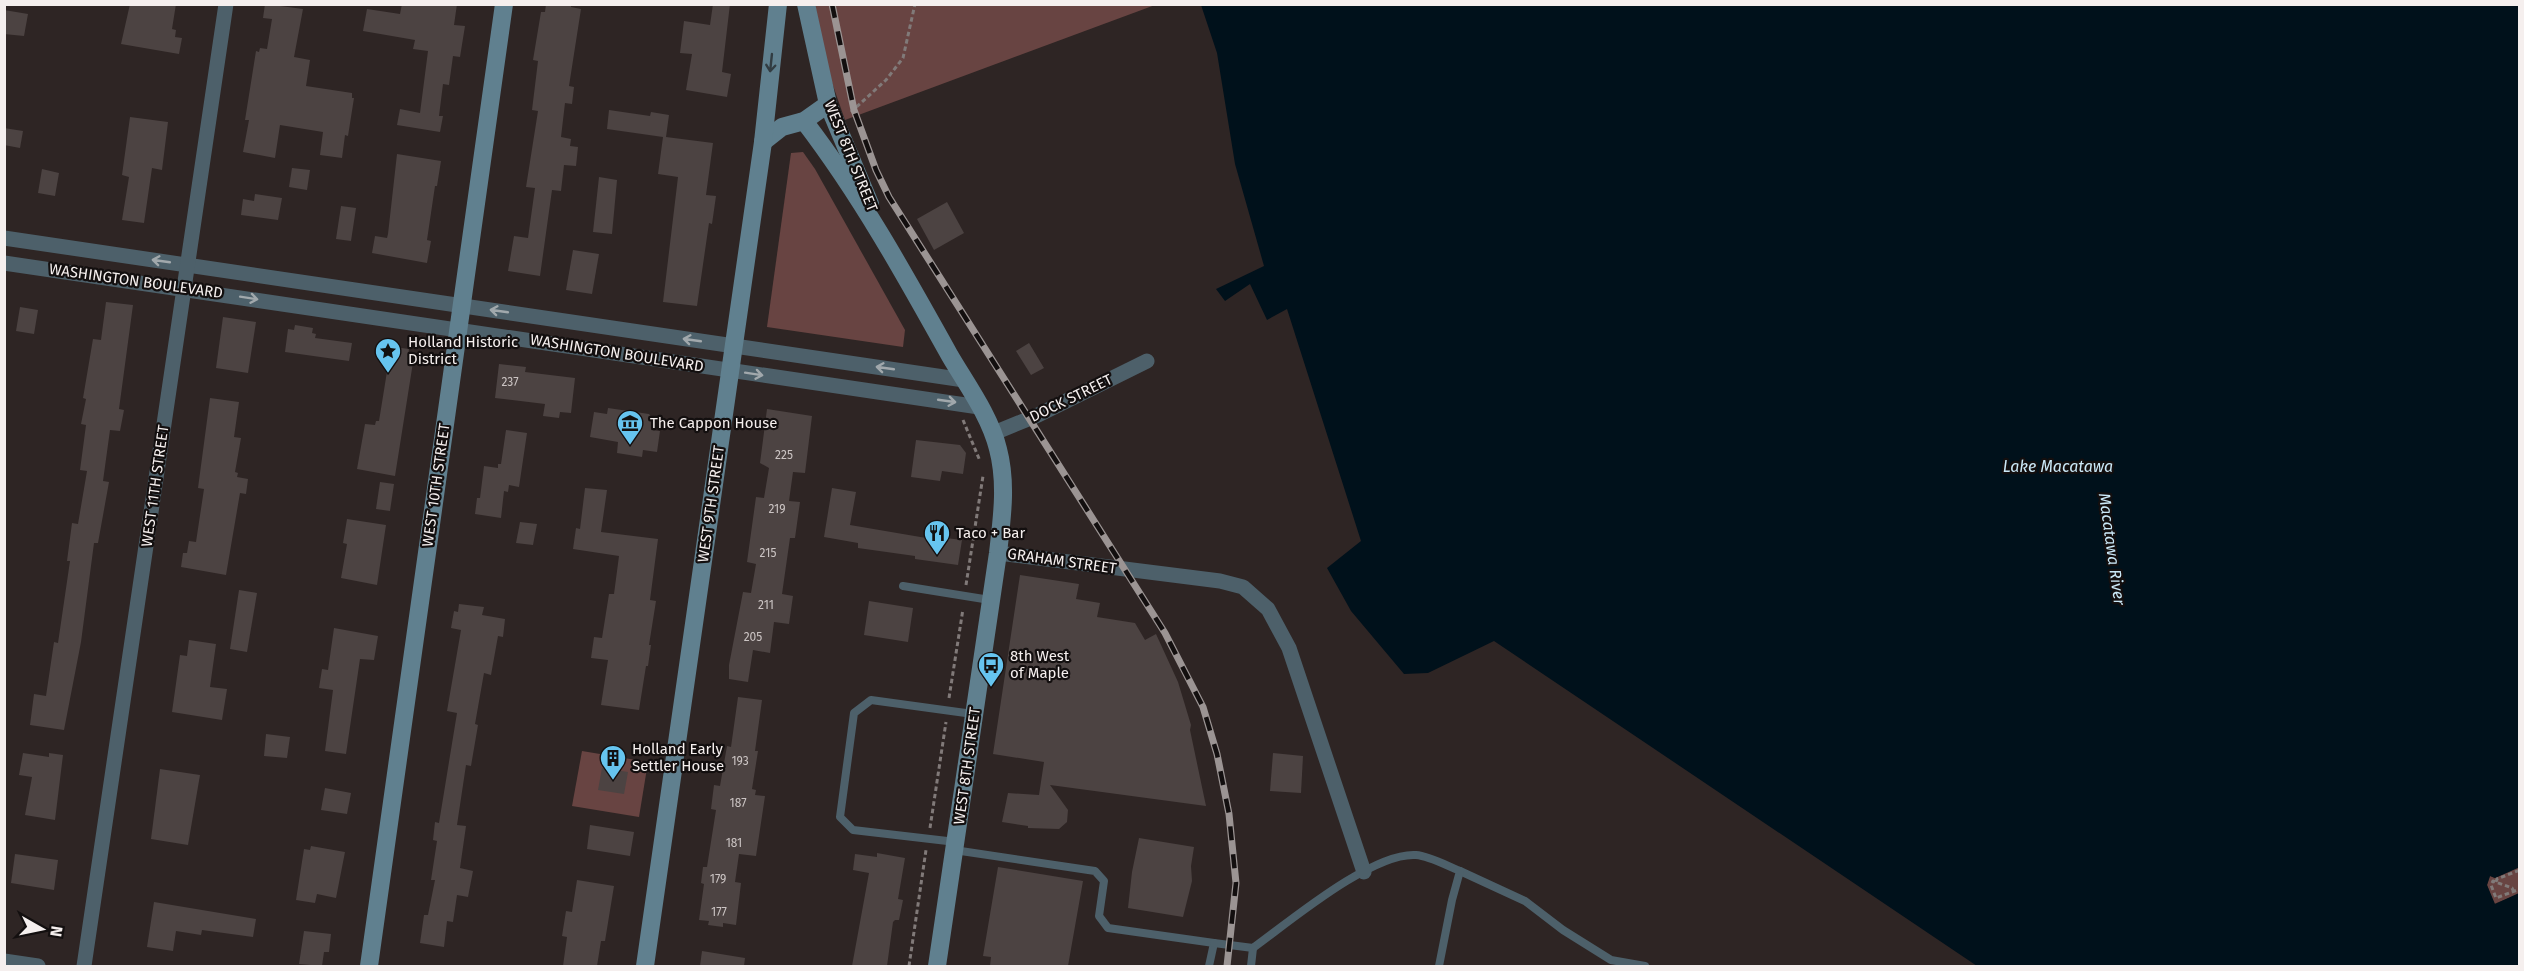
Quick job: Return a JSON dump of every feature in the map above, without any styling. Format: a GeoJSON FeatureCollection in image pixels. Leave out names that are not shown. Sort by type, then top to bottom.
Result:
{"type":"FeatureCollection","features":[{"type":"Feature","properties":{"kind":"street","name":"WEST 11TH STREET"},"geometry":{"type":"LineString","coordinates":[[84,966],[226,4]]}},
{"type":"Feature","properties":{"kind":"street","name":"WEST 10TH STREET"},"geometry":{"type":"LineString","coordinates":[[369,966],[504,4]]}},
{"type":"Feature","properties":{"kind":"street","name":"WEST 9TH STREET"},"geometry":{"type":"LineString","coordinates":[[645,966],[735,346],[763,142],[778,4]]}},
{"type":"Feature","properties":{"kind":"street","name":"WEST 8TH STREET"},"geometry":{"type":"LineString","coordinates":[[806,4],[828,105],[884,236],[994,433],[1003,472],[1004,490],[999,553],[937,966]]}},
{"type":"Feature","properties":{"kind":"street"},"geometry":{"type":"LineString","coordinates":[[763,142],[782,127],[804,121],[828,105]]}},
{"type":"Feature","properties":{"kind":"street","name":"WEST 8TH STREET"},"geometry":{"type":"LineString","coordinates":[[804,121],[830,154],[855,196],[884,236]]}},
{"type":"Feature","properties":{"kind":"street","name":"WASHINGTON BOULEVARD"},"geometry":{"type":"LineString","coordinates":[[4,238],[964,380]]}},
{"type":"Feature","properties":{"kind":"street","name":"WASHINGTON BOULEVARD"},"geometry":{"type":"LineString","coordinates":[[4,263],[979,407]]}},
{"type":"Feature","properties":{"kind":"street","name":"DOCK STREET"},"geometry":{"type":"LineString","coordinates":[[994,433],[1038,416],[1147,361]]}},
{"type":"Feature","properties":{"kind":"street","name":"GRAHAM STREET"},"geometry":{"type":"LineString","coordinates":[[999,553],[1220,581],[1243,587],[1269,609],[1289,648],[1364,872]]}},
{"type":"Feature","properties":{"kind":"street"},"geometry":{"type":"LineString","coordinates":[[4,961],[39,966]]}},
{"type":"Feature","properties":{"kind":"lane"},"geometry":{"type":"LineString","coordinates":[[903,586],[992,600]]}},
{"type":"Feature","properties":{"kind":"lane"},"geometry":{"type":"LineString","coordinates":[[975,714],[870,700],[854,713],[840,817],[853,830],[928,839],[1095,871],[1104,881],[1099,916],[1108,928],[1253,948],[1349,878],[1390,860],[1417,855],[1460,871],[1525,901],[1563,930],[1611,960],[1645,966]]}},
{"type":"Feature","properties":{"kind":"lane"},"geometry":{"type":"LineString","coordinates":[[1439,966],[1460,871]]}},
{"type":"Feature","properties":{"kind":"lane"},"geometry":{"type":"LineString","coordinates":[[1209,966],[1214,944]]}},
{"type":"Feature","properties":{"kind":"lane"},"geometry":{"type":"LineString","coordinates":[[1251,966],[1253,948]]}},
{"type":"Feature","properties":{"kind":"path"},"geometry":{"type":"LineString","coordinates":[[843,116],[865,101],[886,80],[903,58],[915,4]]}},
{"type":"Feature","properties":{"kind":"path"},"geometry":{"type":"LineString","coordinates":[[909,966],[984,469],[955,402]]}},
{"type":"Feature","properties":{"kind":"path"},"geometry":{"type":"LineString","coordinates":[[2520,870],[2497,879],[2496,882],[2493,881],[2491,885],[2496,898],[2520,889]]}},
{"type":"Feature","properties":{"kind":"path"},"geometry":{"type":"LineString","coordinates":[[2496,882],[2512,888],[2514,892]]}},
{"type":"Feature","properties":{"kind":"shaded area"},"geometry":{"type":"Polygon","coordinates":[[[815,5],[1155,5],[845,120],[829,74],[815,5]]]}},
{"type":"Feature","properties":{"kind":"shaded area"},"geometry":{"type":"Polygon","coordinates":[[[803,152],[815,169],[905,330],[903,347],[767,327],[791,153],[803,152]]]}},
{"type":"Feature","properties":{"kind":"shaded area"},"geometry":{"type":"Polygon","coordinates":[[[582,751],[648,762],[639,817],[572,806],[582,751]]]}},
{"type":"Feature","properties":{"kind":"shaded area"},"geometry":{"type":"Polygon","coordinates":[[[2519,867],[2519,894],[2494,904],[2487,885],[2490,876],[2495,878],[2519,867]]]}},
{"type":"Feature","properties":{"kind":"water","name":"Lake Macatawa"},"geometry":{"type":"Polygon","coordinates":[[[1201,5],[2519,5],[2520,867],[2495,878],[2490,876],[2487,885],[2495,904],[2519,893],[2519,966],[1977,966],[1494,641],[1428,673],[1404,674],[1351,611],[1327,568],[1361,541],[1287,309],[1267,320],[1250,284],[1225,301],[1216,289],[1264,266],[1235,164],[1217,53],[1201,5]]]}},
{"type":"Feature","properties":{"kind":"building"},"geometry":{"type":"Polygon","coordinates":[[[130,4],[176,4],[172,29],[176,30],[175,37],[182,38],[179,54],[121,44],[130,4]]]}},
{"type":"Feature","properties":{"kind":"building"},"geometry":{"type":"Polygon","coordinates":[[[265,4],[303,9],[294,57],[310,60],[306,86],[352,93],[352,98],[354,98],[342,158],[320,155],[323,132],[280,125],[275,158],[243,152],[249,120],[245,120],[256,51],[259,52],[260,48],[267,49],[272,19],[263,18],[265,4]]]}},
{"type":"Feature","properties":{"kind":"building"},"geometry":{"type":"Polygon","coordinates":[[[402,4],[457,4],[454,25],[465,26],[460,57],[453,56],[449,85],[443,84],[439,116],[443,116],[440,132],[397,125],[400,109],[420,113],[428,51],[413,49],[415,40],[363,31],[367,9],[400,14],[402,4]]]}},
{"type":"Feature","properties":{"kind":"building"},"geometry":{"type":"Polygon","coordinates":[[[546,4],[571,4],[571,7],[581,9],[569,86],[574,87],[572,104],[565,103],[561,137],[571,139],[570,146],[578,147],[576,166],[564,165],[561,191],[552,190],[540,276],[508,271],[514,236],[528,238],[535,188],[526,187],[538,111],[532,110],[538,61],[533,60],[541,12],[545,12],[546,4]]]}},
{"type":"Feature","properties":{"kind":"building"},"geometry":{"type":"Polygon","coordinates":[[[713,4],[730,4],[722,72],[731,74],[727,97],[686,90],[692,54],[680,53],[684,21],[710,25],[713,4]]]}},
{"type":"Feature","properties":{"kind":"building"},"geometry":{"type":"Polygon","coordinates":[[[4,10],[28,14],[24,36],[4,34],[4,10]]]}},
{"type":"Feature","properties":{"kind":"building"},"geometry":{"type":"Polygon","coordinates":[[[609,110],[650,116],[651,112],[669,115],[666,137],[713,143],[706,195],[716,196],[712,224],[709,223],[697,306],[663,302],[678,177],[658,174],[663,137],[607,129],[609,110]]]}},
{"type":"Feature","properties":{"kind":"building"},"geometry":{"type":"Polygon","coordinates":[[[130,117],[168,122],[162,170],[152,168],[144,223],[122,220],[129,177],[122,175],[130,117]]]}},
{"type":"Feature","properties":{"kind":"building"},"geometry":{"type":"Polygon","coordinates":[[[4,128],[23,131],[20,148],[4,145],[4,128]]]}},
{"type":"Feature","properties":{"kind":"building"},"geometry":{"type":"Polygon","coordinates":[[[397,154],[441,161],[427,240],[431,241],[427,263],[372,253],[375,236],[387,238],[397,154]]]}},
{"type":"Feature","properties":{"kind":"building"},"geometry":{"type":"Polygon","coordinates":[[[292,168],[310,170],[307,190],[289,187],[292,168]]]}},
{"type":"Feature","properties":{"kind":"building"},"geometry":{"type":"Polygon","coordinates":[[[42,169],[59,173],[55,196],[38,193],[42,169]]]}},
{"type":"Feature","properties":{"kind":"building"},"geometry":{"type":"Polygon","coordinates":[[[599,177],[617,180],[612,234],[593,232],[599,177]]]}},
{"type":"Feature","properties":{"kind":"building"},"geometry":{"type":"Polygon","coordinates":[[[255,194],[282,198],[278,220],[241,215],[243,199],[254,201],[255,194]]]}},
{"type":"Feature","properties":{"kind":"building"},"geometry":{"type":"Polygon","coordinates":[[[947,202],[964,233],[934,250],[917,219],[947,202]]]}},
{"type":"Feature","properties":{"kind":"building"},"geometry":{"type":"Polygon","coordinates":[[[341,206],[356,208],[351,241],[336,239],[341,206]]]}},
{"type":"Feature","properties":{"kind":"building"},"geometry":{"type":"Polygon","coordinates":[[[573,250],[599,254],[592,294],[566,290],[573,250]]]}},
{"type":"Feature","properties":{"kind":"building"},"geometry":{"type":"Polygon","coordinates":[[[106,302],[133,305],[119,409],[124,410],[120,431],[110,430],[103,481],[109,482],[98,543],[94,543],[81,642],[64,730],[30,725],[34,694],[46,696],[54,642],[58,643],[70,561],[67,561],[72,523],[78,524],[87,471],[80,470],[86,425],[81,424],[86,399],[83,398],[93,339],[101,340],[106,302]]]}},
{"type":"Feature","properties":{"kind":"building"},"geometry":{"type":"Polygon","coordinates":[[[20,307],[38,310],[34,334],[16,331],[20,307]]]}},
{"type":"Feature","properties":{"kind":"building"},"geometry":{"type":"Polygon","coordinates":[[[223,317],[256,322],[248,373],[216,368],[223,317]]]}},
{"type":"Feature","properties":{"kind":"building"},"geometry":{"type":"Polygon","coordinates":[[[295,325],[313,328],[312,333],[316,334],[315,338],[352,343],[349,361],[285,352],[288,329],[294,330],[295,325]]]}},
{"type":"Feature","properties":{"kind":"building"},"geometry":{"type":"Polygon","coordinates":[[[1029,343],[1044,368],[1031,375],[1016,351],[1029,343]]]}},
{"type":"Feature","properties":{"kind":"building"},"geometry":{"type":"Polygon","coordinates":[[[394,347],[409,349],[408,355],[414,356],[395,476],[357,469],[365,424],[375,425],[376,421],[379,421],[390,353],[393,353],[394,347]]]}},
{"type":"Feature","properties":{"kind":"building"},"geometry":{"type":"Polygon","coordinates":[[[499,364],[526,367],[525,372],[575,378],[571,413],[560,412],[559,418],[543,416],[545,404],[495,398],[499,364]]]}},
{"type":"Feature","properties":{"kind":"building"},"geometry":{"type":"Polygon","coordinates":[[[210,398],[239,402],[234,437],[241,438],[235,472],[238,473],[237,477],[248,479],[246,494],[240,493],[226,575],[181,567],[183,553],[187,553],[189,541],[196,542],[204,489],[198,488],[210,398]]]}},
{"type":"Feature","properties":{"kind":"building"},"geometry":{"type":"Polygon","coordinates":[[[608,408],[649,414],[653,419],[651,430],[660,431],[657,452],[643,450],[642,457],[617,453],[618,442],[590,437],[594,412],[607,414],[608,408]]]}},
{"type":"Feature","properties":{"kind":"building"},"geometry":{"type":"Polygon","coordinates":[[[767,409],[812,416],[805,473],[793,472],[789,501],[800,502],[795,538],[790,538],[782,594],[793,596],[789,624],[774,622],[770,653],[753,650],[748,682],[729,679],[729,665],[743,592],[751,593],[756,564],[747,562],[756,497],[764,498],[769,468],[760,463],[767,409]]]}},
{"type":"Feature","properties":{"kind":"building"},"geometry":{"type":"Polygon","coordinates":[[[506,430],[527,433],[519,487],[509,485],[508,492],[504,491],[501,518],[475,514],[477,498],[480,498],[484,466],[498,468],[498,464],[501,464],[506,430]]]}},
{"type":"Feature","properties":{"kind":"building"},"geometry":{"type":"Polygon","coordinates":[[[916,440],[960,445],[966,453],[963,474],[942,471],[940,481],[911,477],[916,440]]]}},
{"type":"Feature","properties":{"kind":"building"},"geometry":{"type":"Polygon","coordinates":[[[380,482],[394,484],[390,511],[376,509],[380,482]]]}},
{"type":"Feature","properties":{"kind":"building"},"geometry":{"type":"Polygon","coordinates":[[[585,488],[607,490],[601,532],[658,539],[650,600],[656,601],[648,666],[646,666],[639,710],[601,705],[608,660],[591,658],[594,637],[602,638],[609,594],[614,594],[619,556],[573,549],[576,528],[580,529],[585,488]]]}},
{"type":"Feature","properties":{"kind":"building"},"geometry":{"type":"Polygon","coordinates":[[[832,488],[856,492],[850,525],[938,540],[938,537],[962,540],[958,565],[858,548],[858,543],[824,537],[832,488]]]}},
{"type":"Feature","properties":{"kind":"building"},"geometry":{"type":"Polygon","coordinates":[[[347,519],[386,525],[377,585],[341,578],[347,544],[343,543],[347,519]]]}},
{"type":"Feature","properties":{"kind":"building"},"geometry":{"type":"Polygon","coordinates":[[[520,522],[537,524],[533,545],[516,543],[520,522]]]}},
{"type":"Feature","properties":{"kind":"building"},"geometry":{"type":"Polygon","coordinates":[[[1020,575],[1079,584],[1076,599],[1100,603],[1097,617],[1135,623],[1145,640],[1156,634],[1178,682],[1191,725],[1190,730],[1206,806],[1050,785],[1068,810],[1067,822],[1059,829],[1028,828],[1028,826],[1002,822],[1008,793],[1039,795],[1044,762],[993,754],[1020,575]]]}},
{"type":"Feature","properties":{"kind":"building"},"geometry":{"type":"Polygon","coordinates":[[[239,590],[257,593],[247,652],[230,649],[239,590]]]}},
{"type":"Feature","properties":{"kind":"building"},"geometry":{"type":"Polygon","coordinates":[[[869,601],[913,608],[908,642],[864,635],[869,601]]]}},
{"type":"Feature","properties":{"kind":"building"},"geometry":{"type":"Polygon","coordinates":[[[459,604],[484,607],[482,615],[505,619],[503,637],[498,636],[491,675],[484,673],[475,724],[478,725],[471,766],[466,765],[457,825],[466,826],[460,868],[473,871],[468,897],[457,895],[453,922],[447,921],[444,947],[420,943],[424,915],[428,915],[435,880],[431,880],[437,841],[433,840],[435,822],[439,823],[457,713],[447,711],[461,630],[451,628],[454,611],[458,612],[459,604]]]}},
{"type":"Feature","properties":{"kind":"building"},"geometry":{"type":"Polygon","coordinates":[[[334,628],[378,636],[374,660],[360,659],[346,754],[325,751],[333,690],[319,688],[322,669],[328,670],[334,628]]]}},
{"type":"Feature","properties":{"kind":"building"},"geometry":{"type":"Polygon","coordinates":[[[189,640],[216,644],[210,687],[227,689],[222,720],[172,712],[180,655],[187,656],[189,640]]]}},
{"type":"Feature","properties":{"kind":"building"},"geometry":{"type":"Polygon","coordinates":[[[738,697],[762,700],[752,789],[756,790],[755,795],[765,796],[756,856],[739,854],[735,882],[741,883],[736,925],[723,923],[723,927],[708,925],[709,921],[699,920],[704,884],[701,883],[703,867],[707,867],[716,810],[711,809],[714,785],[720,786],[727,746],[731,747],[738,697]]]}},
{"type":"Feature","properties":{"kind":"building"},"geometry":{"type":"Polygon","coordinates":[[[266,734],[290,737],[287,758],[264,756],[266,734]]]}},
{"type":"Feature","properties":{"kind":"building"},"geometry":{"type":"Polygon","coordinates":[[[23,753],[49,757],[49,753],[63,755],[55,820],[25,815],[32,777],[19,775],[23,753]]]}},
{"type":"Feature","properties":{"kind":"building"},"geometry":{"type":"Polygon","coordinates":[[[1273,753],[1303,756],[1301,793],[1270,791],[1273,753]]]}},
{"type":"Feature","properties":{"kind":"building","name":"Holland Early Settler House"},"geometry":{"type":"Polygon","coordinates":[[[602,768],[628,772],[624,794],[598,790],[602,768]]]}},
{"type":"Feature","properties":{"kind":"building"},"geometry":{"type":"Polygon","coordinates":[[[160,769],[200,775],[188,845],[151,839],[160,769]]]}},
{"type":"Feature","properties":{"kind":"building"},"geometry":{"type":"Polygon","coordinates":[[[325,788],[351,793],[347,814],[321,810],[325,788]]]}},
{"type":"Feature","properties":{"kind":"building"},"geometry":{"type":"Polygon","coordinates":[[[590,825],[634,832],[630,856],[587,849],[590,825]]]}},
{"type":"Feature","properties":{"kind":"building"},"geometry":{"type":"Polygon","coordinates":[[[1139,838],[1194,847],[1191,866],[1192,881],[1183,917],[1128,908],[1139,838]]]}},
{"type":"Feature","properties":{"kind":"building"},"geometry":{"type":"Polygon","coordinates":[[[311,846],[345,852],[336,898],[317,894],[315,903],[296,900],[304,849],[310,850],[311,846]]]}},
{"type":"Feature","properties":{"kind":"building"},"geometry":{"type":"Polygon","coordinates":[[[877,853],[905,858],[898,899],[903,900],[899,920],[893,922],[887,966],[852,966],[869,873],[853,870],[855,854],[877,857],[877,853]]]}},
{"type":"Feature","properties":{"kind":"building"},"geometry":{"type":"Polygon","coordinates":[[[15,854],[58,860],[54,890],[11,883],[15,854]]]}},
{"type":"Feature","properties":{"kind":"building"},"geometry":{"type":"Polygon","coordinates":[[[998,867],[1083,881],[1068,966],[990,966],[991,957],[983,956],[998,867]]]}},
{"type":"Feature","properties":{"kind":"building"},"geometry":{"type":"Polygon","coordinates":[[[577,880],[614,886],[605,941],[601,941],[597,966],[563,966],[567,937],[562,936],[566,911],[572,912],[577,880]]]}},
{"type":"Feature","properties":{"kind":"building"},"geometry":{"type":"Polygon","coordinates":[[[154,902],[256,919],[253,937],[202,930],[201,935],[176,931],[173,951],[147,947],[154,902]]]}},
{"type":"Feature","properties":{"kind":"building"},"geometry":{"type":"Polygon","coordinates":[[[304,931],[331,934],[329,952],[324,952],[322,966],[299,964],[304,931]]]}},
{"type":"Feature","properties":{"kind":"building"},"geometry":{"type":"Polygon","coordinates":[[[702,951],[745,958],[744,966],[700,966],[702,951]]]}},
{"type":"Feature","properties":{"kind":"railway"},"geometry":{"type":"LineString","coordinates":[[832,4],[854,110],[876,170],[889,197],[1165,633],[1203,707],[1217,754],[1229,814],[1236,883],[1227,966]]}},
{"type":"Feature","properties":{"kind":"place","name":"Holland Historic District"},"geometry":{"type":"Point","coordinates":[388,374]}},
{"type":"Feature","properties":{"kind":"place","name":"The Cappon House"},"geometry":{"type":"Point","coordinates":[630,446]}},
{"type":"Feature","properties":{"kind":"place","name":"Taco + Bar"},"geometry":{"type":"Point","coordinates":[937,556]}},
{"type":"Feature","properties":{"kind":"place","name":"8th West of Maple"},"geometry":{"type":"Point","coordinates":[991,688]}},
{"type":"Feature","properties":{"kind":"place","name":"Holland Early Settler House"},"geometry":{"type":"Point","coordinates":[613,781]}},
{"type":"Feature","properties":{"kind":"water label","name":"Macatawa River"},"geometry":{"type":"Point","coordinates":[2112,549]}}]}
